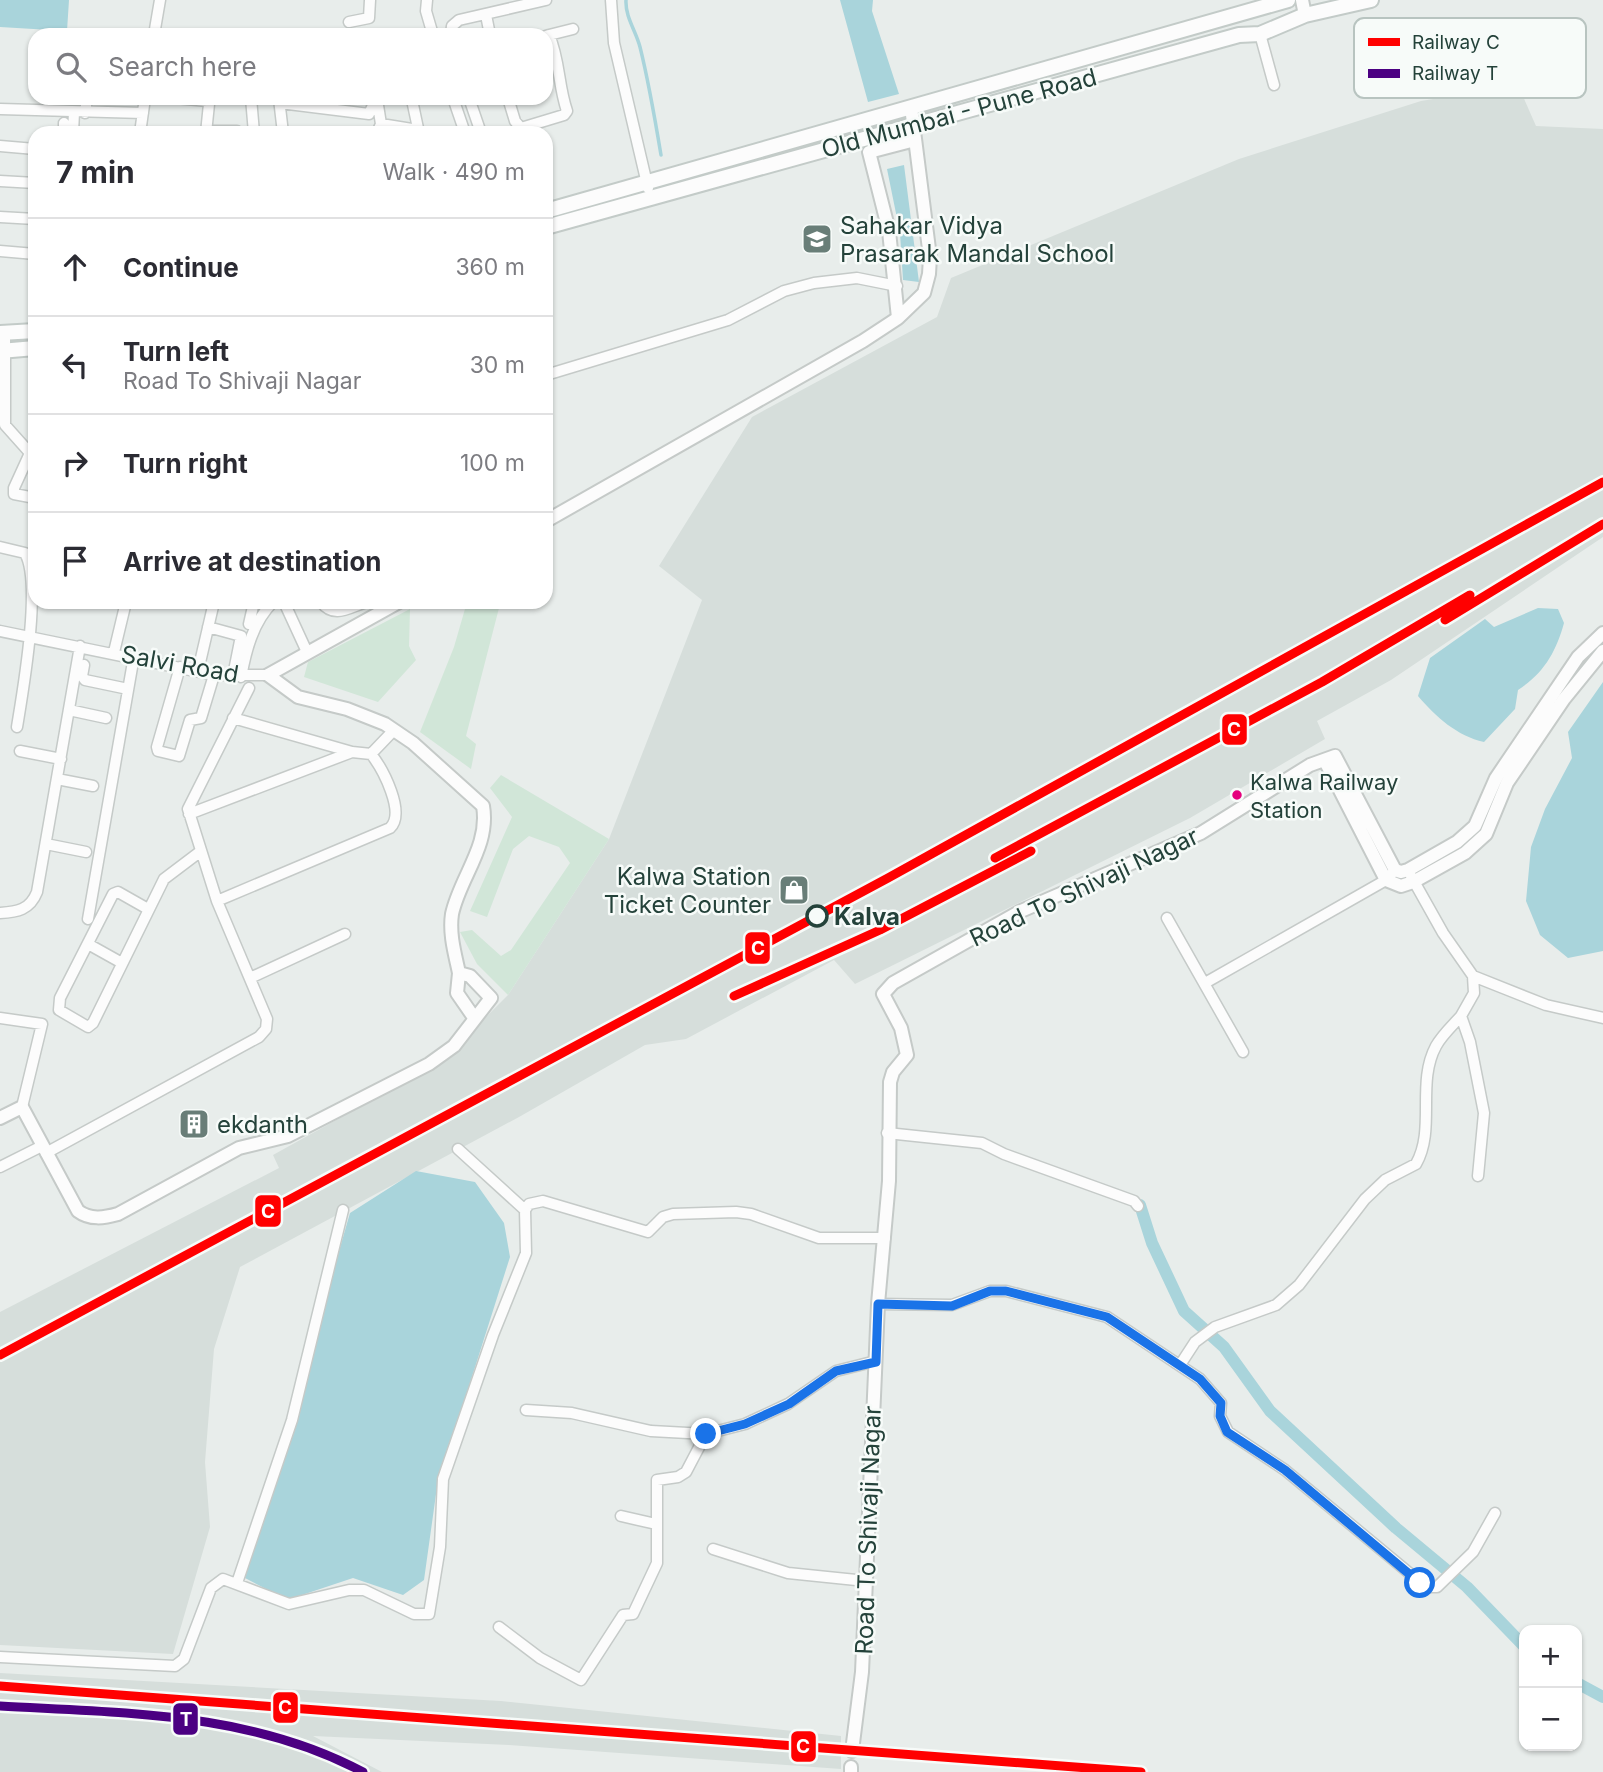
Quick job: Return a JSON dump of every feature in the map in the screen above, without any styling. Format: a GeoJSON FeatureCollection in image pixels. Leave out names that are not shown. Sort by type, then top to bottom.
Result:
{"type":"FeatureCollection","features":[{"type":"Feature","properties":{"kind":"main road","name":"Old Mumbai - Pune Road"},"geometry":{"type":"LineString","coordinates":[[553,209],[1287,0]]}},
{"type":"Feature","properties":{"kind":"main road","name":"Old Mumbai - Pune Road"},"geometry":{"type":"LineString","coordinates":[[553,225],[1239,35],[1260,34],[1305,15],[1371,0]]}},
{"type":"Feature","properties":{"kind":"main road"},"geometry":{"type":"LineString","coordinates":[[2,333],[28,331]]}},
{"type":"Feature","properties":{"kind":"main road"},"geometry":{"type":"LineString","coordinates":[[3,350],[28,348]]}},
{"type":"Feature","properties":{"kind":"street"},"geometry":{"type":"LineString","coordinates":[[155,28],[160,0]]}},
{"type":"Feature","properties":{"kind":"street"},"geometry":{"type":"LineString","coordinates":[[349,22],[369,18],[370,0]]}},
{"type":"Feature","properties":{"kind":"street"},"geometry":{"type":"LineString","coordinates":[[427,0],[426,11],[431,28]]}},
{"type":"Feature","properties":{"kind":"street"},"geometry":{"type":"LineString","coordinates":[[452,28],[459,20],[546,0]]}},
{"type":"Feature","properties":{"kind":"street"},"geometry":{"type":"LineString","coordinates":[[611,0],[614,43],[650,197]]}},
{"type":"Feature","properties":{"kind":"street"},"geometry":{"type":"LineString","coordinates":[[1302,0],[1305,15]]}},
{"type":"Feature","properties":{"kind":"street"},"geometry":{"type":"LineString","coordinates":[[486,15],[489,28]]}},
{"type":"Feature","properties":{"kind":"street"},"geometry":{"type":"LineString","coordinates":[[553,34],[573,29]]}},
{"type":"Feature","properties":{"kind":"street"},"geometry":{"type":"LineString","coordinates":[[1260,34],[1274,85]]}},
{"type":"Feature","properties":{"kind":"street"},"geometry":{"type":"LineString","coordinates":[[536,126],[564,115],[567,111],[561,93],[559,61],[553,48]]}},
{"type":"Feature","properties":{"kind":"street"},"geometry":{"type":"LineString","coordinates":[[75,126],[84,105]]}},
{"type":"Feature","properties":{"kind":"street"},"geometry":{"type":"LineString","coordinates":[[141,126],[144,105]]}},
{"type":"Feature","properties":{"kind":"street"},"geometry":{"type":"LineString","coordinates":[[207,126],[209,105]]}},
{"type":"Feature","properties":{"kind":"street"},"geometry":{"type":"LineString","coordinates":[[252,105],[253,126]]}},
{"type":"Feature","properties":{"kind":"street"},"geometry":{"type":"LineString","coordinates":[[280,105],[282,126]]}},
{"type":"Feature","properties":{"kind":"street"},"geometry":{"type":"LineString","coordinates":[[311,105],[371,114],[372,105]]}},
{"type":"Feature","properties":{"kind":"street"},"geometry":{"type":"LineString","coordinates":[[343,105],[343,110]]}},
{"type":"Feature","properties":{"kind":"street"},"geometry":{"type":"LineString","coordinates":[[377,105],[379,126]]}},
{"type":"Feature","properties":{"kind":"street"},"geometry":{"type":"LineString","coordinates":[[415,105],[417,126]]}},
{"type":"Feature","properties":{"kind":"street"},"geometry":{"type":"LineString","coordinates":[[455,105],[463,126]]}},
{"type":"Feature","properties":{"kind":"street"},"geometry":{"type":"LineString","coordinates":[[471,105],[479,126]]}},
{"type":"Feature","properties":{"kind":"street"},"geometry":{"type":"LineString","coordinates":[[510,105],[519,126]]}},
{"type":"Feature","properties":{"kind":"street"},"geometry":{"type":"LineString","coordinates":[[553,517],[898,318],[924,293],[930,257],[911,107]]}},
{"type":"Feature","properties":{"kind":"street"},"geometry":{"type":"LineString","coordinates":[[0,109],[143,113]]}},
{"type":"Feature","properties":{"kind":"street"},"geometry":{"type":"LineString","coordinates":[[869,152],[915,140]]}},
{"type":"Feature","properties":{"kind":"street"},"geometry":{"type":"LineString","coordinates":[[850,143],[861,145],[869,152],[889,231],[897,286],[898,318]]}},
{"type":"Feature","properties":{"kind":"street"},"geometry":{"type":"LineString","coordinates":[[0,146],[28,148]]}},
{"type":"Feature","properties":{"kind":"street"},"geometry":{"type":"LineString","coordinates":[[0,181],[28,183]]}},
{"type":"Feature","properties":{"kind":"street"},"geometry":{"type":"LineString","coordinates":[[0,217],[28,219]]}},
{"type":"Feature","properties":{"kind":"street"},"geometry":{"type":"LineString","coordinates":[[0,251],[28,253]]}},
{"type":"Feature","properties":{"kind":"street"},"geometry":{"type":"LineString","coordinates":[[553,373],[728,320],[794,288],[858,278],[897,286]]}},
{"type":"Feature","properties":{"kind":"street"},"geometry":{"type":"LineString","coordinates":[[2,333],[5,425],[28,449]]}},
{"type":"Feature","properties":{"kind":"street"},"geometry":{"type":"LineString","coordinates":[[28,461],[14,488],[15,494],[28,497]]}},
{"type":"Feature","properties":{"kind":"street"},"geometry":{"type":"LineString","coordinates":[[0,547],[28,551]]}},
{"type":"Feature","properties":{"kind":"street"},"geometry":{"type":"LineString","coordinates":[[17,727],[31,635],[31,609]]}},
{"type":"Feature","properties":{"kind":"street"},"geometry":{"type":"LineString","coordinates":[[114,652],[123,609]]}},
{"type":"Feature","properties":{"kind":"street"},"geometry":{"type":"LineString","coordinates":[[198,671],[212,609]]}},
{"type":"Feature","properties":{"kind":"street"},"geometry":{"type":"LineString","coordinates":[[249,624],[252,609]]}},
{"type":"Feature","properties":{"kind":"street"},"geometry":{"type":"LineString","coordinates":[[237,677],[258,623],[268,609]]}},
{"type":"Feature","properties":{"kind":"street"},"geometry":{"type":"LineString","coordinates":[[287,609],[307,652]]}},
{"type":"Feature","properties":{"kind":"street"},"geometry":{"type":"LineString","coordinates":[[326,609],[335,613],[346,609]]}},
{"type":"Feature","properties":{"kind":"street"},"geometry":{"type":"LineString","coordinates":[[268,675],[386,609]]}},
{"type":"Feature","properties":{"kind":"street"},"geometry":{"type":"LineString","coordinates":[[208,627],[241,636],[237,677]]}},
{"type":"Feature","properties":{"kind":"street","name":"Salvi Road"},"geometry":{"type":"LineString","coordinates":[[0,631],[134,656],[214,675],[268,675],[298,697],[347,709],[394,730],[450,774],[483,806],[484,830],[453,914],[452,943],[459,973],[457,993],[475,1019]]}},
{"type":"Feature","properties":{"kind":"street"},"geometry":{"type":"LineString","coordinates":[[1205,983],[1457,842],[1475,826],[1496,778],[1578,657],[1603,633]]}},
{"type":"Feature","properties":{"kind":"street"},"geometry":{"type":"LineString","coordinates":[[84,647],[83,679],[128,689]]}},
{"type":"Feature","properties":{"kind":"street"},"geometry":{"type":"LineString","coordinates":[[0,913],[19,912],[35,899],[69,710],[84,647]]}},
{"type":"Feature","properties":{"kind":"street"},"geometry":{"type":"LineString","coordinates":[[1401,875],[1465,853],[1486,834],[1507,783],[1564,699],[1603,651]]}},
{"type":"Feature","properties":{"kind":"street"},"geometry":{"type":"LineString","coordinates":[[88,919],[134,656]]}},
{"type":"Feature","properties":{"kind":"street"},"geometry":{"type":"LineString","coordinates":[[180,667],[157,747],[158,751],[176,757],[179,756],[190,720],[201,718],[214,675]]}},
{"type":"Feature","properties":{"kind":"street"},"geometry":{"type":"LineString","coordinates":[[0,1167],[44,1149],[259,1037],[266,1029],[267,1019],[217,901],[188,814],[190,802],[249,688]]}},
{"type":"Feature","properties":{"kind":"street"},"geometry":{"type":"LineString","coordinates":[[69,710],[106,718]]}},
{"type":"Feature","properties":{"kind":"street"},"geometry":{"type":"LineString","coordinates":[[217,901],[395,823],[397,812],[378,763],[371,754],[352,752],[233,718]]}},
{"type":"Feature","properties":{"kind":"street"},"geometry":{"type":"LineString","coordinates":[[371,754],[394,730]]}},
{"type":"Feature","properties":{"kind":"street"},"geometry":{"type":"LineString","coordinates":[[19,751],[61,759]]}},
{"type":"Feature","properties":{"kind":"street"},"geometry":{"type":"LineString","coordinates":[[188,814],[352,752]]}},
{"type":"Feature","properties":{"kind":"street","name":"Road To Shivaji Nagar"},"geometry":{"type":"LineString","coordinates":[[852,1751],[862,1672],[878,1304],[889,1181],[887,1133],[890,1082],[893,1072],[907,1055],[901,1028],[883,994],[893,983],[1021,911],[1200,833],[1310,765],[1330,758],[1401,875]]}},
{"type":"Feature","properties":{"kind":"street"},"geometry":{"type":"LineString","coordinates":[[57,779],[93,786]]}},
{"type":"Feature","properties":{"kind":"street"},"geometry":{"type":"LineString","coordinates":[[46,844],[86,852]]}},
{"type":"Feature","properties":{"kind":"street"},"geometry":{"type":"LineString","coordinates":[[148,909],[115,892],[58,1004],[59,1010],[83,1026],[88,1027],[93,1023],[164,879],[201,851]]}},
{"type":"Feature","properties":{"kind":"street"},"geometry":{"type":"LineString","coordinates":[[1180,1365],[1195,1342],[1215,1327],[1276,1306],[1299,1285],[1365,1199],[1385,1180],[1416,1164],[1423,1143],[1428,1064],[1437,1044],[1461,1016],[1474,993],[1473,976],[1401,875]]}},
{"type":"Feature","properties":{"kind":"street"},"geometry":{"type":"LineString","coordinates":[[1167,918],[1243,1052]]}},
{"type":"Feature","properties":{"kind":"street"},"geometry":{"type":"LineString","coordinates":[[250,978],[345,934]]}},
{"type":"Feature","properties":{"kind":"street"},"geometry":{"type":"LineString","coordinates":[[88,944],[122,963]]}},
{"type":"Feature","properties":{"kind":"street"},"geometry":{"type":"LineString","coordinates":[[0,1018],[42,1024],[22,1107],[78,1212],[94,1218],[118,1214],[239,1148],[288,1136],[429,1064],[454,1046],[491,998],[470,976],[459,973]]}},
{"type":"Feature","properties":{"kind":"street"},"geometry":{"type":"LineString","coordinates":[[1473,976],[1546,1005],[1603,1018]]}},
{"type":"Feature","properties":{"kind":"street"},"geometry":{"type":"LineString","coordinates":[[1461,1016],[1470,1042],[1484,1113],[1478,1177]]}},
{"type":"Feature","properties":{"kind":"street"},"geometry":{"type":"LineString","coordinates":[[0,1118],[22,1107]]}},
{"type":"Feature","properties":{"kind":"street"},"geometry":{"type":"LineString","coordinates":[[887,1133],[982,1143],[1004,1154],[1092,1183],[1134,1201],[1138,1206]]}},
{"type":"Feature","properties":{"kind":"street"},"geometry":{"type":"LineString","coordinates":[[458,1149],[525,1210]]}},
{"type":"Feature","properties":{"kind":"street"},"geometry":{"type":"LineString","coordinates":[[0,1657],[175,1666],[184,1659],[214,1584],[223,1578],[289,1604],[349,1590],[364,1590],[414,1614],[429,1614],[440,1548],[443,1479],[493,1335],[526,1253],[525,1210],[529,1204],[542,1201],[648,1232],[663,1217],[673,1214],[736,1212],[751,1214],[819,1238],[885,1238]]}},
{"type":"Feature","properties":{"kind":"street"},"geometry":{"type":"LineString","coordinates":[[237,1583],[292,1420],[343,1210]]}},
{"type":"Feature","properties":{"kind":"street"},"geometry":{"type":"LineString","coordinates":[[878,1304],[952,1306],[990,1291],[1006,1291],[1107,1317],[1200,1379],[1221,1403],[1220,1416],[1227,1432],[1285,1470],[1420,1583],[1432,1588],[1446,1579],[1473,1552],[1495,1513]]}},
{"type":"Feature","properties":{"kind":"street"},"geometry":{"type":"LineString","coordinates":[[526,1410],[572,1413],[650,1431],[706,1434],[745,1424],[789,1404],[836,1371],[876,1362]]}},
{"type":"Feature","properties":{"kind":"street"},"geometry":{"type":"LineString","coordinates":[[499,1627],[540,1658],[581,1680],[623,1615],[633,1614],[652,1577],[657,1563],[657,1480],[678,1477],[686,1472],[706,1434]]}},
{"type":"Feature","properties":{"kind":"street"},"geometry":{"type":"LineString","coordinates":[[621,1516],[656,1524]]}},
{"type":"Feature","properties":{"kind":"street"},"geometry":{"type":"LineString","coordinates":[[713,1549],[788,1573],[866,1581]]}},
{"type":"Feature","properties":{"kind":"shaded area"},"geometry":{"type":"Polygon","coordinates":[[[1439,98],[1524,98],[1536,126],[1603,129],[1603,537],[1391,680],[1317,721],[1325,739],[1190,818],[855,984],[834,960],[686,1039],[645,1045],[519,1117],[240,1267],[214,1349],[205,1462],[210,1527],[173,1654],[0,1645],[0,1312],[279,1168],[273,1155],[441,1062],[508,995],[609,839],[702,600],[659,566],[752,417],[937,317],[951,278],[1239,159],[1421,101],[1439,98]]]}},
{"type":"Feature","properties":{"kind":"shaded area"},"geometry":{"type":"Polygon","coordinates":[[[0,1673],[501,1701],[841,1736],[841,1769],[509,1745],[313,1736],[382,1772],[0,1772],[0,1673]]]}},
{"type":"Feature","properties":{"kind":"green space"},"geometry":{"type":"Polygon","coordinates":[[[410,609],[409,646],[416,660],[378,702],[304,677],[308,662],[410,609]]]}},
{"type":"Feature","properties":{"kind":"green space"},"geometry":{"type":"Polygon","coordinates":[[[465,609],[499,609],[466,736],[476,744],[471,769],[420,732],[454,647],[465,609]]]}},
{"type":"Feature","properties":{"kind":"green space"},"geometry":{"type":"Polygon","coordinates":[[[501,775],[609,839],[508,995],[477,964],[460,932],[472,930],[501,956],[511,950],[570,863],[559,847],[529,836],[513,849],[487,917],[470,911],[512,817],[490,788],[501,775]]]}},
{"type":"Feature","properties":{"kind":"water"},"geometry":{"type":"Polygon","coordinates":[[[0,0],[69,0],[67,28],[0,27],[0,0]]]}},
{"type":"Feature","properties":{"kind":"water"},"geometry":{"type":"Polygon","coordinates":[[[840,0],[873,0],[872,11],[899,94],[868,102],[840,0]]]}},
{"type":"Feature","properties":{"kind":"water"},"geometry":{"type":"Polygon","coordinates":[[[904,165],[919,282],[903,280],[900,233],[887,169],[904,165]]]}},
{"type":"Feature","properties":{"kind":"water"},"geometry":{"type":"Polygon","coordinates":[[[1538,608],[1558,609],[1564,623],[1557,643],[1542,669],[1518,690],[1515,709],[1484,742],[1448,725],[1418,696],[1430,658],[1485,619],[1494,627],[1538,608]]]}},
{"type":"Feature","properties":{"kind":"water"},"geometry":{"type":"Polygon","coordinates":[[[1603,682],[1603,951],[1568,958],[1540,935],[1526,901],[1531,847],[1545,809],[1572,758],[1568,732],[1603,682]]]}},
{"type":"Feature","properties":{"kind":"water"},"geometry":{"type":"Polygon","coordinates":[[[416,1171],[475,1182],[504,1223],[510,1257],[437,1487],[424,1580],[403,1595],[353,1578],[287,1600],[245,1578],[350,1213],[416,1171]]]}},
{"type":"Feature","properties":{"kind":"waterway"},"geometry":{"type":"LineString","coordinates":[[626,0],[627,12],[643,60],[661,155]]}},
{"type":"Feature","properties":{"kind":"waterway"},"geometry":{"type":"LineString","coordinates":[[1140,1205],[1152,1243],[1184,1311],[1224,1347],[1270,1411],[1396,1528],[1467,1587],[1519,1641]]}},
{"type":"Feature","properties":{"kind":"waterway"},"geometry":{"type":"LineString","coordinates":[[1582,1686],[1603,1697]]}},
{"type":"Feature","properties":{"kind":"rail line","name":"C"},"geometry":{"type":"LineString","coordinates":[[0,1355],[888,878],[1603,482]]}},
{"type":"Feature","properties":{"kind":"rail line","name":"C"},"geometry":{"type":"LineString","coordinates":[[1445,620],[1603,524]]}},
{"type":"Feature","properties":{"kind":"rail line","name":"C"},"geometry":{"type":"LineString","coordinates":[[995,858],[1322,682],[1470,595]]}},
{"type":"Feature","properties":{"kind":"rail line","name":"C"},"geometry":{"type":"LineString","coordinates":[[734,996],[880,930],[1031,851]]}},
{"type":"Feature","properties":{"kind":"rail line","name":"C"},"geometry":{"type":"LineString","coordinates":[[0,1686],[1141,1772]]}},
{"type":"Feature","properties":{"kind":"rail line","name":"T"},"geometry":{"type":"LineString","coordinates":[[0,1706],[140,1714],[232,1727],[276,1737],[320,1752],[363,1772]]}},
{"type":"Feature","properties":{"kind":"place","name":"Sahakar Vidya Prasarak Mandal School"},"geometry":{"type":"Point","coordinates":[817,239]}},
{"type":"Feature","properties":{"kind":"place","name":"Kalwa Railway Station"},"geometry":{"type":"Point","coordinates":[1237,795]}},
{"type":"Feature","properties":{"kind":"place","name":"Kalwa Station Ticket Counter"},"geometry":{"type":"Point","coordinates":[794,890]}},
{"type":"Feature","properties":{"kind":"place","name":"Kalva"},"geometry":{"type":"Point","coordinates":[817,916]}},
{"type":"Feature","properties":{"kind":"place","name":"ekdanth"},"geometry":{"type":"Point","coordinates":[194,1124]}},
{"type":"Feature","properties":{"kind":"route"},"geometry":{"type":"LineString","coordinates":[[706,1434],[745,1424],[789,1404],[836,1371],[876,1362],[878,1304],[952,1306],[990,1291],[1006,1291],[1107,1317],[1200,1379],[1221,1403],[1220,1416],[1227,1432],[1285,1470],[1420,1583]]}}]}
